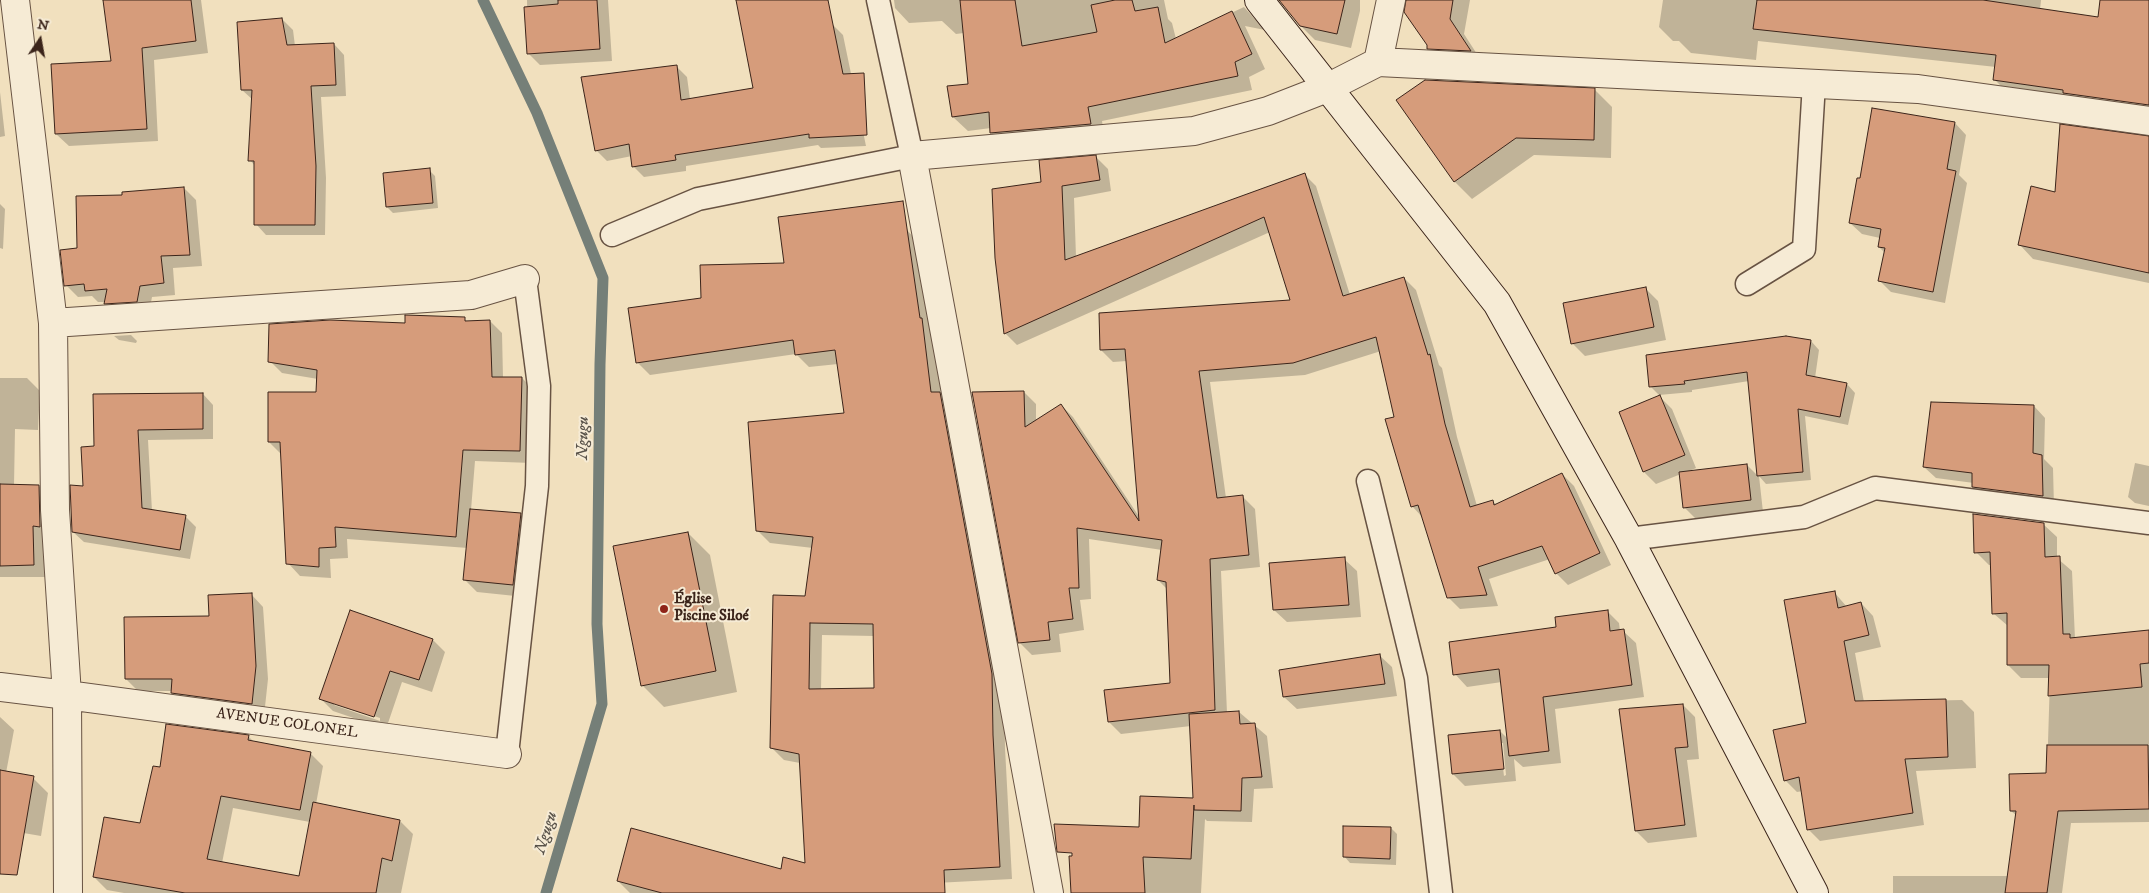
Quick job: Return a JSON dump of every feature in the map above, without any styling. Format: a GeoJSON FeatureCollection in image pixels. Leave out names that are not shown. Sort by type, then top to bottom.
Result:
{"type":"FeatureCollection","features":[{"type":"Feature","properties":{"kind":"street"},"geometry":{"type":"LineString","coordinates":[[14,0],[53,324],[55,510],[68,694],[68,893]]}},
{"type":"Feature","properties":{"kind":"street"},"geometry":{"type":"LineString","coordinates":[[1259,0],[1497,303],[1629,539],[1814,893]]}},
{"type":"Feature","properties":{"kind":"street"},"geometry":{"type":"LineString","coordinates":[[1378,62],[1391,0]]}},
{"type":"Feature","properties":{"kind":"street"},"geometry":{"type":"LineString","coordinates":[[1049,893],[912,156],[1194,130],[1268,111],[1327,88],[1378,62],[1918,89],[2149,121]]}},
{"type":"Feature","properties":{"kind":"street"},"geometry":{"type":"LineString","coordinates":[[53,324],[471,295],[525,279]]}},
{"type":"Feature","properties":{"kind":"street","name":"AVENUE COLONEL"},"geometry":{"type":"LineString","coordinates":[[0,687],[68,694],[507,754]]}},
{"type":"Feature","properties":{"kind":"lane"},"geometry":{"type":"LineString","coordinates":[[612,235],[698,199],[912,156],[878,0]]}},
{"type":"Feature","properties":{"kind":"lane"},"geometry":{"type":"LineString","coordinates":[[1747,284],[1804,250],[1814,83]]}},
{"type":"Feature","properties":{"kind":"lane"},"geometry":{"type":"LineString","coordinates":[[507,754],[537,486],[539,386],[525,279]]}},
{"type":"Feature","properties":{"kind":"lane"},"geometry":{"type":"LineString","coordinates":[[1368,481],[1416,678],[1441,893]]}},
{"type":"Feature","properties":{"kind":"lane"},"geometry":{"type":"LineString","coordinates":[[1629,539],[1804,518],[1876,488],[2149,523]]}},
{"type":"Feature","properties":{"kind":"building"},"geometry":{"type":"Polygon","coordinates":[[[103,0],[191,0],[196,41],[142,48],[147,129],[55,134],[51,64],[111,61],[103,0]]]}},
{"type":"Feature","properties":{"kind":"building"},"geometry":{"type":"Polygon","coordinates":[[[558,0],[597,0],[600,49],[527,54],[524,7],[558,4],[558,0]]]}},
{"type":"Feature","properties":{"kind":"building"},"geometry":{"type":"Polygon","coordinates":[[[736,0],[828,0],[843,74],[864,73],[867,135],[809,138],[809,134],[675,155],[676,160],[632,167],[629,144],[595,151],[581,77],[677,65],[681,100],[753,88],[736,0]]]}},
{"type":"Feature","properties":{"kind":"building"},"geometry":{"type":"Polygon","coordinates":[[[960,0],[1015,0],[1022,46],[1097,32],[1091,5],[1115,0],[1132,0],[1135,11],[1158,7],[1165,43],[1232,11],[1252,54],[1235,62],[1238,76],[1088,107],[1091,124],[990,133],[989,112],[952,117],[947,86],[968,84],[960,0]]]}},
{"type":"Feature","properties":{"kind":"building"},"geometry":{"type":"Polygon","coordinates":[[[1279,0],[1345,0],[1337,34],[1300,26],[1279,0]]]}},
{"type":"Feature","properties":{"kind":"building"},"geometry":{"type":"Polygon","coordinates":[[[1406,0],[1453,0],[1450,19],[1471,51],[1427,49],[1427,45],[1404,12],[1406,0]]]}},
{"type":"Feature","properties":{"kind":"building"},"geometry":{"type":"Polygon","coordinates":[[[1757,0],[1983,0],[2098,17],[2100,0],[2149,0],[2149,105],[2063,93],[2063,90],[1993,80],[1996,55],[1753,29],[1757,0]]]}},
{"type":"Feature","properties":{"kind":"building"},"geometry":{"type":"Polygon","coordinates":[[[282,18],[287,45],[334,43],[336,85],[311,86],[316,166],[315,225],[254,225],[254,161],[248,161],[252,90],[241,90],[237,22],[282,18]]]}},
{"type":"Feature","properties":{"kind":"building"},"geometry":{"type":"Polygon","coordinates":[[[1425,80],[1595,88],[1594,140],[1516,138],[1454,182],[1396,100],[1425,80]]]}},
{"type":"Feature","properties":{"kind":"building"},"geometry":{"type":"Polygon","coordinates":[[[1872,108],[1955,122],[1947,169],[1956,171],[1933,292],[1878,281],[1885,248],[1878,247],[1881,229],[1849,223],[1857,178],[1860,178],[1872,108]]]}},
{"type":"Feature","properties":{"kind":"building"},"geometry":{"type":"Polygon","coordinates":[[[2060,124],[2149,136],[2149,273],[2018,245],[2031,186],[2055,192],[2060,124]]]}},
{"type":"Feature","properties":{"kind":"building"},"geometry":{"type":"Polygon","coordinates":[[[1096,155],[1100,180],[1062,186],[1065,260],[1305,173],[1343,296],[1404,277],[1428,355],[1430,354],[1445,424],[1470,507],[1493,500],[1494,505],[1562,473],[1600,553],[1555,574],[1542,546],[1478,567],[1487,595],[1447,598],[1418,505],[1411,507],[1385,419],[1394,417],[1376,337],[1293,363],[1199,371],[1217,498],[1243,495],[1249,555],[1210,559],[1215,710],[1108,722],[1104,690],[1170,683],[1166,582],[1157,580],[1162,540],[1077,528],[1079,588],[1069,588],[1073,619],[1048,622],[1050,640],[1018,643],[972,392],[1024,391],[1025,427],[1061,404],[1139,521],[1125,349],[1100,350],[1099,313],[1290,300],[1264,217],[1004,334],[995,258],[992,189],[1041,182],[1039,160],[1096,155]]]}},
{"type":"Feature","properties":{"kind":"building"},"geometry":{"type":"Polygon","coordinates":[[[430,168],[433,203],[386,207],[383,173],[430,168]]]}},
{"type":"Feature","properties":{"kind":"building"},"geometry":{"type":"Polygon","coordinates":[[[184,187],[190,255],[161,256],[164,283],[140,286],[137,302],[104,304],[107,289],[85,291],[84,284],[64,286],[60,250],[77,248],[76,196],[122,195],[122,192],[184,187]]]}},
{"type":"Feature","properties":{"kind":"building"},"geometry":{"type":"Polygon","coordinates":[[[903,201],[920,318],[922,318],[931,392],[940,392],[992,674],[993,735],[1000,867],[944,870],[945,893],[662,893],[617,881],[631,828],[781,869],[783,857],[805,863],[799,754],[770,748],[773,595],[805,596],[813,537],[756,531],[748,422],[844,413],[835,350],[795,355],[793,340],[636,363],[628,308],[701,298],[700,265],[784,263],[778,217],[903,201]],[[810,623],[809,689],[874,688],[873,624],[810,623]]]}},
{"type":"Feature","properties":{"kind":"building"},"geometry":{"type":"Polygon","coordinates":[[[1646,287],[1654,327],[1571,344],[1563,303],[1646,287]]]}},
{"type":"Feature","properties":{"kind":"building"},"geometry":{"type":"Polygon","coordinates":[[[405,315],[465,317],[465,321],[490,320],[492,377],[522,377],[520,451],[463,450],[456,537],[335,527],[336,547],[319,548],[319,567],[286,564],[280,442],[268,442],[268,392],[316,392],[317,370],[268,362],[269,324],[330,320],[405,323],[405,315]]]}},
{"type":"Feature","properties":{"kind":"building"},"geometry":{"type":"Polygon","coordinates":[[[1786,336],[1811,340],[1806,375],[1847,383],[1840,417],[1798,409],[1803,472],[1757,476],[1747,372],[1684,381],[1685,384],[1649,387],[1646,355],[1786,336]]]}},
{"type":"Feature","properties":{"kind":"building"},"geometry":{"type":"Polygon","coordinates":[[[203,393],[203,429],[138,430],[142,508],[186,515],[180,550],[72,532],[70,485],[83,486],[81,447],[94,446],[93,394],[203,393]]]}},
{"type":"Feature","properties":{"kind":"building"},"geometry":{"type":"Polygon","coordinates":[[[1660,395],[1685,455],[1643,472],[1619,412],[1660,395]]]}},
{"type":"Feature","properties":{"kind":"building"},"geometry":{"type":"Polygon","coordinates":[[[1931,402],[2034,405],[2033,453],[2042,455],[2043,496],[1972,487],[1972,473],[1923,467],[1931,402]]]}},
{"type":"Feature","properties":{"kind":"building"},"geometry":{"type":"Polygon","coordinates":[[[1747,464],[1751,500],[1683,508],[1679,472],[1747,464]]]}},
{"type":"Feature","properties":{"kind":"building"},"geometry":{"type":"Polygon","coordinates":[[[0,484],[39,485],[40,527],[33,526],[34,565],[0,566],[0,484]]]}},
{"type":"Feature","properties":{"kind":"building"},"geometry":{"type":"Polygon","coordinates":[[[470,509],[521,513],[513,585],[463,580],[470,509]]]}},
{"type":"Feature","properties":{"kind":"building"},"geometry":{"type":"Polygon","coordinates":[[[1973,514],[2044,523],[2045,557],[2060,556],[2063,634],[2070,634],[2070,638],[2149,630],[2149,663],[2140,664],[2142,687],[2048,696],[2049,665],[2007,665],[2007,613],[1992,614],[1990,552],[1974,553],[1973,514]]]}},
{"type":"Feature","properties":{"kind":"building","name":"Église Piscine Siloé"},"geometry":{"type":"Polygon","coordinates":[[[688,532],[716,671],[641,686],[613,546],[688,532]]]}},
{"type":"Feature","properties":{"kind":"building"},"geometry":{"type":"Polygon","coordinates":[[[1345,557],[1349,605],[1273,610],[1269,563],[1345,557]]]}},
{"type":"Feature","properties":{"kind":"building"},"geometry":{"type":"Polygon","coordinates":[[[1835,591],[1838,608],[1861,602],[1869,635],[1844,641],[1855,701],[1946,699],[1948,757],[1905,759],[1913,813],[1807,830],[1799,777],[1784,781],[1773,730],[1806,723],[1784,600],[1835,591]]]}},
{"type":"Feature","properties":{"kind":"building"},"geometry":{"type":"Polygon","coordinates":[[[252,593],[256,666],[252,704],[171,693],[172,679],[125,679],[124,617],[209,616],[208,595],[252,593]]]}},
{"type":"Feature","properties":{"kind":"building"},"geometry":{"type":"Polygon","coordinates":[[[350,610],[433,639],[419,680],[390,671],[374,717],[319,699],[350,610]]]}},
{"type":"Feature","properties":{"kind":"building"},"geometry":{"type":"Polygon","coordinates":[[[1608,610],[1610,631],[1624,629],[1632,685],[1543,697],[1549,751],[1509,756],[1499,669],[1453,675],[1449,642],[1556,627],[1555,617],[1608,610]]]}},
{"type":"Feature","properties":{"kind":"building"},"geometry":{"type":"Polygon","coordinates":[[[1380,654],[1385,684],[1283,697],[1279,670],[1380,654]]]}},
{"type":"Feature","properties":{"kind":"building"},"geometry":{"type":"Polygon","coordinates":[[[1683,704],[1688,747],[1675,748],[1685,825],[1635,831],[1619,709],[1683,704]]]}},
{"type":"Feature","properties":{"kind":"building"},"geometry":{"type":"Polygon","coordinates":[[[1239,711],[1240,724],[1255,723],[1262,777],[1242,778],[1241,811],[1194,810],[1194,805],[1191,859],[1143,857],[1145,893],[1071,893],[1069,856],[1072,856],[1072,853],[1057,852],[1054,824],[1139,827],[1140,796],[1193,798],[1189,714],[1239,711]]]}},
{"type":"Feature","properties":{"kind":"building"},"geometry":{"type":"Polygon","coordinates":[[[166,724],[249,735],[248,740],[311,752],[300,810],[221,796],[207,859],[299,876],[313,802],[400,820],[392,861],[382,858],[376,893],[185,893],[93,877],[104,817],[140,823],[153,766],[160,767],[166,724]]]}},
{"type":"Feature","properties":{"kind":"building"},"geometry":{"type":"Polygon","coordinates":[[[1500,730],[1504,769],[1452,774],[1448,735],[1500,730]]]}},
{"type":"Feature","properties":{"kind":"building"},"geometry":{"type":"Polygon","coordinates":[[[2047,745],[2148,745],[2149,809],[2058,811],[2047,893],[2005,893],[2016,811],[2010,811],[2009,774],[2046,773],[2047,745]]]}},
{"type":"Feature","properties":{"kind":"building"},"geometry":{"type":"Polygon","coordinates":[[[0,770],[34,776],[17,875],[0,874],[0,770]]]}},
{"type":"Feature","properties":{"kind":"building"},"geometry":{"type":"Polygon","coordinates":[[[1343,826],[1391,827],[1390,859],[1343,857],[1343,826]]]}},
{"type":"Feature","properties":{"kind":"waterway","name":"Ngugu"},"geometry":{"type":"LineString","coordinates":[[483,0],[537,113],[603,278],[600,364],[597,624],[602,704],[546,893]]}},
{"type":"Feature","properties":{"kind":"place","name":"Église Piscine Siloé"},"geometry":{"type":"Point","coordinates":[664,609]}}]}
